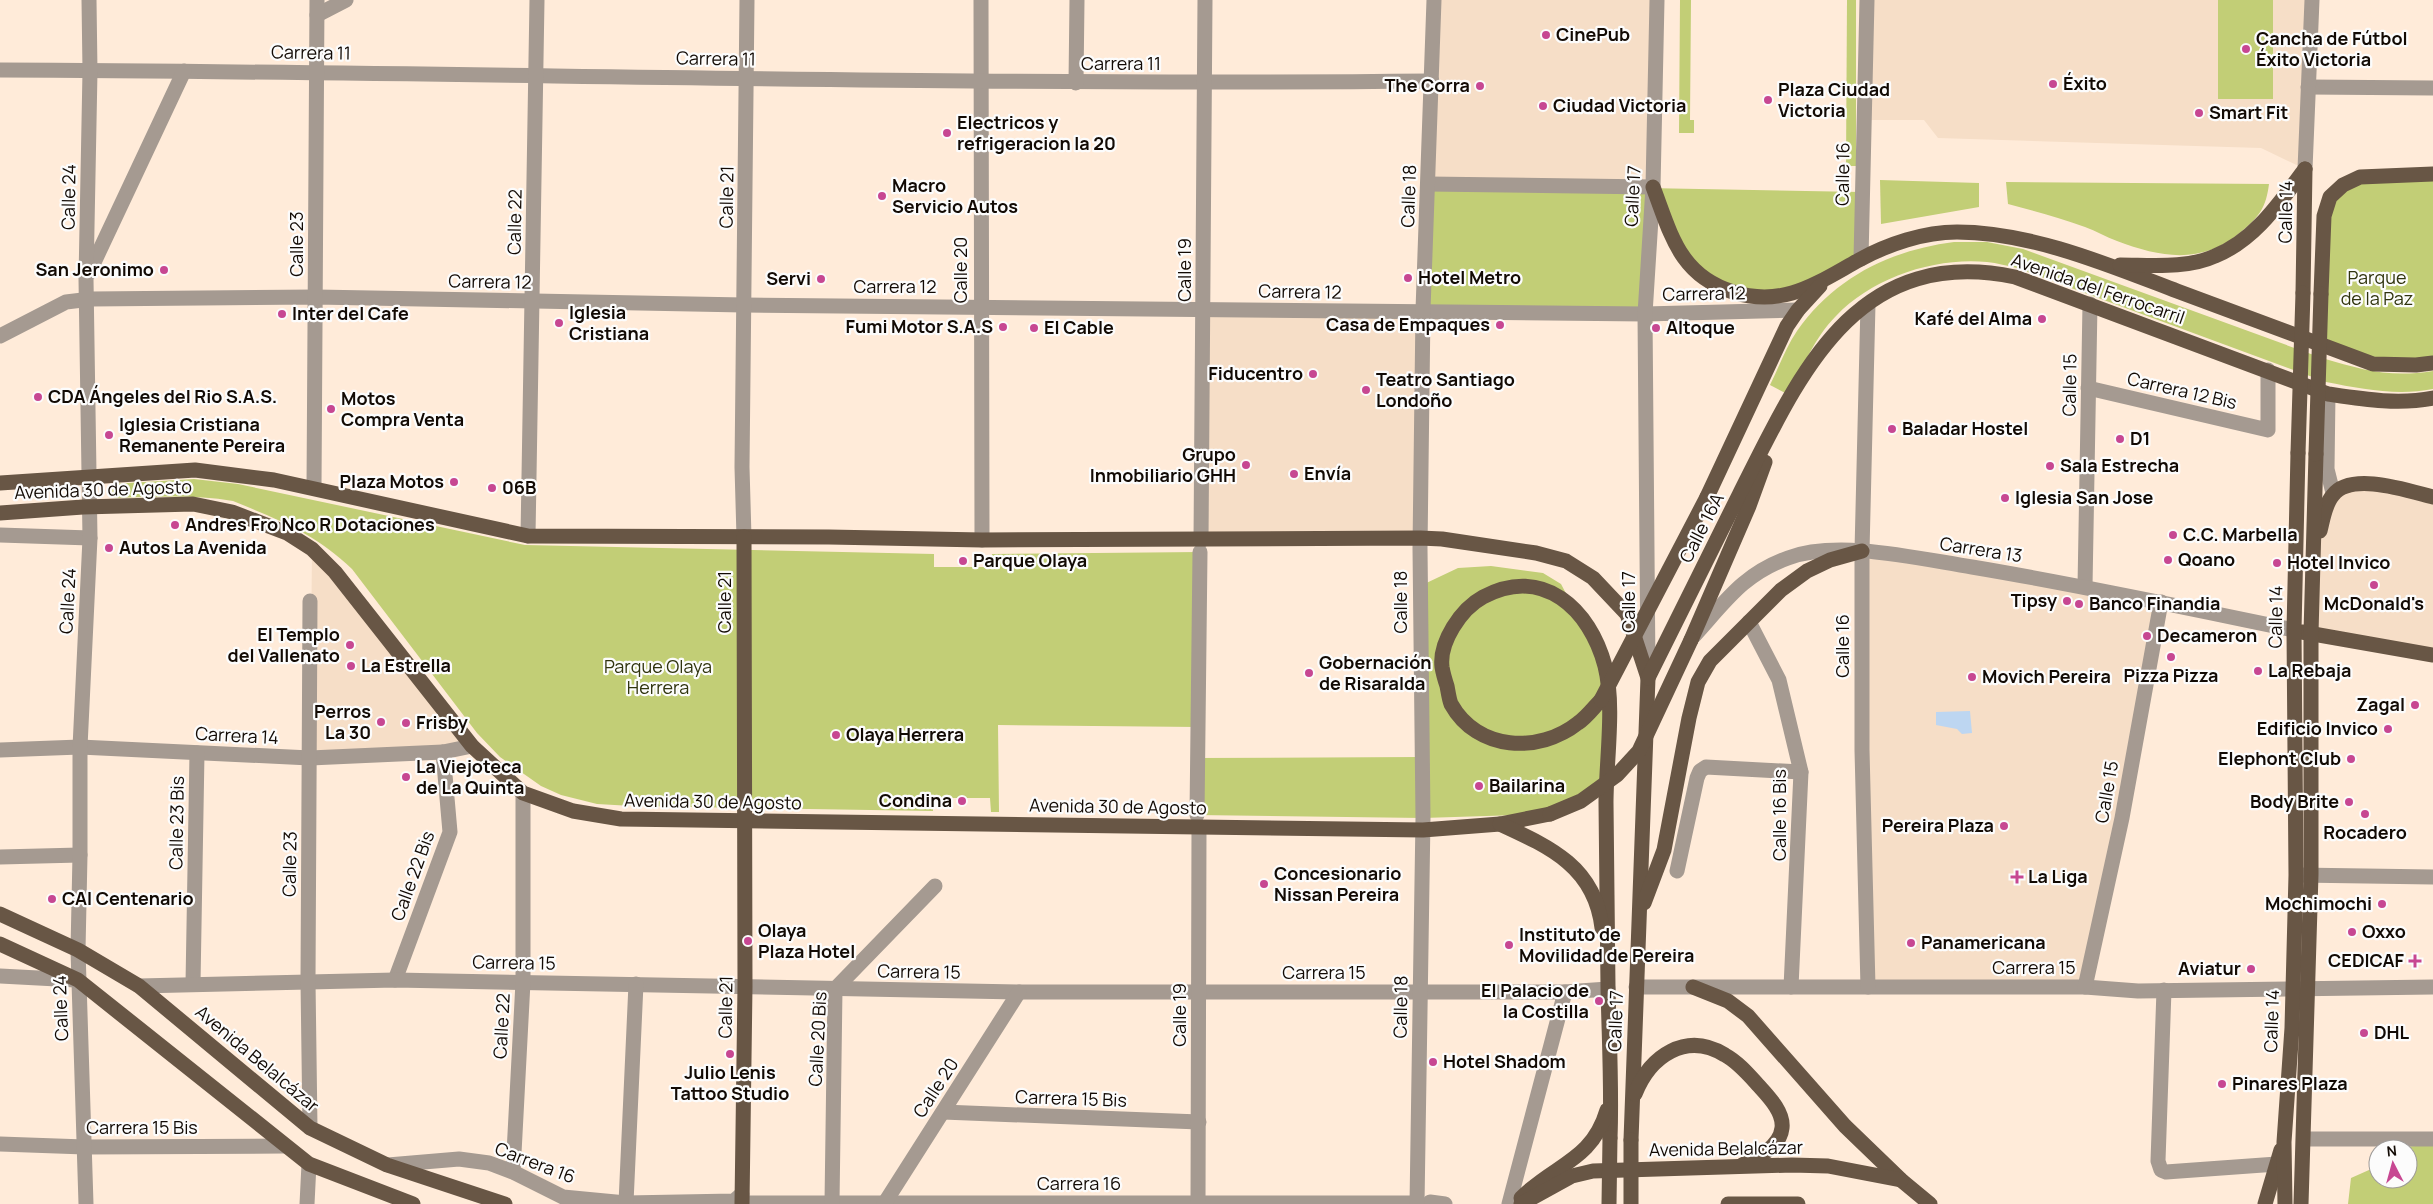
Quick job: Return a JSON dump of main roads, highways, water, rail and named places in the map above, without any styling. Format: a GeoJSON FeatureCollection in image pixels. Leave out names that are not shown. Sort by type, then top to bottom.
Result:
{"type":"FeatureCollection","features":[{"type":"Feature","properties":{"kind":"main road","name":"Calle 14"},"geometry":{"type":"LineString","coordinates":[[2112,266],[2179,264],[2214,257],[2237,245],[2257,228],[2305,169],[2294,630],[2308,988],[2301,1204]]}},
{"type":"Feature","properties":{"kind":"main road","name":"Calle 14"},"geometry":{"type":"LineString","coordinates":[[2285,1204],[2284,1142],[2292,1028],[2292,987],[2304,875],[2324,216],[2330,197],[2343,184],[2360,178],[2433,174]]}},
{"type":"Feature","properties":{"kind":"main road"},"geometry":{"type":"LineString","coordinates":[[1653,187],[1677,249],[1695,270],[1719,286],[1746,295],[1775,297],[1802,291],[1828,278]]}},
{"type":"Feature","properties":{"kind":"main road","name":"Avenida del Ferrocarril"},"geometry":{"type":"LineString","coordinates":[[1828,278],[1861,259],[1894,244],[1926,236],[1954,232],[1987,232],[2026,240],[2112,266],[2373,364],[2416,365],[2433,363]]}},
{"type":"Feature","properties":{"kind":"main road","name":"Avenida del Ferrocarril"},"geometry":{"type":"LineString","coordinates":[[1789,395],[1820,349],[1845,322],[1887,292],[1935,273],[1988,271],[2015,277],[2090,304],[2328,394],[2370,400],[2419,401],[2433,398]]}},
{"type":"Feature","properties":{"kind":"main road","name":"Calle 16A"},"geometry":{"type":"LineString","coordinates":[[1601,700],[1707,497],[1787,326],[1798,310],[1828,278]]}},
{"type":"Feature","properties":{"kind":"main road","name":"Calle 16A"},"geometry":{"type":"LineString","coordinates":[[1648,678],[1789,395]]}},
{"type":"Feature","properties":{"kind":"main road","name":"Avenida 30 de Agosto"},"geometry":{"type":"LineString","coordinates":[[0,513],[90,507],[193,504],[232,512],[258,520],[296,538],[312,549],[335,572],[472,746],[523,793],[573,811],[621,819],[744,822],[1198,820],[1422,830],[1500,824],[1550,814],[1580,801],[1617,776],[1639,751],[1691,640],[1749,506],[1789,395]]}},
{"type":"Feature","properties":{"kind":"main road","name":"Avenida 30 de Agosto"},"geometry":{"type":"LineString","coordinates":[[0,483],[195,470],[247,476],[314,488],[528,536],[982,540],[1200,546],[1420,538],[1442,539],[1536,553],[1572,566],[1593,578],[1627,614],[1648,678]]}},
{"type":"Feature","properties":{"kind":"main road"},"geometry":{"type":"LineString","coordinates":[[2312,569],[2325,511],[2333,494],[2354,483],[2374,484],[2433,497]]}},
{"type":"Feature","properties":{"kind":"main road","name":"Calle 21"},"geometry":{"type":"LineString","coordinates":[[738,1201],[745,986],[744,537]]}},
{"type":"Feature","properties":{"kind":"main road"},"geometry":{"type":"LineString","coordinates":[[1639,916],[1664,850],[1689,718],[1698,682],[1710,661],[1781,590],[1807,571],[1830,560],[1862,551]]}},
{"type":"Feature","properties":{"kind":"main road","name":"Calle 17"},"geometry":{"type":"LineString","coordinates":[[1601,700],[1578,723],[1556,737],[1531,744],[1508,744],[1483,735],[1465,722],[1451,703],[1442,665],[1448,635],[1462,613],[1482,597],[1506,588],[1531,587],[1551,592],[1571,604],[1586,623],[1604,664],[1609,684],[1606,794],[1608,989],[1612,1094],[1610,1204]]}},
{"type":"Feature","properties":{"kind":"main road"},"geometry":{"type":"LineString","coordinates":[[2294,630],[2433,655]]}},
{"type":"Feature","properties":{"kind":"main road","name":"Calle 17"},"geometry":{"type":"LineString","coordinates":[[1631,1204],[1632,1102],[1648,678]]}},
{"type":"Feature","properties":{"kind":"main road"},"geometry":{"type":"LineString","coordinates":[[1500,824],[1550,848],[1585,878],[1601,918],[1608,989]]}},
{"type":"Feature","properties":{"kind":"main road","name":"Avenida Belalcázar"},"geometry":{"type":"LineString","coordinates":[[0,914],[78,950],[139,986],[310,1128],[387,1165],[505,1204]]}},
{"type":"Feature","properties":{"kind":"main road"},"geometry":{"type":"LineString","coordinates":[[0,944],[78,980],[309,1164],[413,1204]]}},
{"type":"Feature","properties":{"kind":"main road"},"geometry":{"type":"LineString","coordinates":[[1693,987],[1728,1001],[1748,1016],[1845,1126],[1901,1180]]}},
{"type":"Feature","properties":{"kind":"main road"},"geometry":{"type":"LineString","coordinates":[[1632,1102],[1641,1080],[1650,1066],[1664,1053],[1680,1047],[1696,1046],[1711,1048],[1726,1055],[1746,1071],[1771,1100],[1780,1116],[1782,1127],[1780,1136],[1770,1148],[1759,1157],[1736,1167]]}},
{"type":"Feature","properties":{"kind":"main road"},"geometry":{"type":"LineString","coordinates":[[2306,1052],[2311,1204]]}},
{"type":"Feature","properties":{"kind":"main road"},"geometry":{"type":"LineString","coordinates":[[1515,1204],[1536,1182],[1586,1150],[1604,1123],[1612,1094]]}},
{"type":"Feature","properties":{"kind":"main road"},"geometry":{"type":"LineString","coordinates":[[2265,1204],[2284,1142]]}},
{"type":"Feature","properties":{"kind":"main road","name":"Avenida Belalcázar"},"geometry":{"type":"LineString","coordinates":[[1521,1204],[1572,1176],[1593,1171],[1828,1166],[1901,1180],[1930,1204]]}},
{"type":"Feature","properties":{"kind":"main road"},"geometry":{"type":"LineString","coordinates":[[1728,1204],[1798,1204]]}},
{"type":"Feature","properties":{"kind":"water"},"geometry":{"type":"Polygon","coordinates":[[[1970,711],[1972,733],[1962,734],[1957,729],[1936,725],[1936,712],[1970,711]]]}},
{"type":"Feature","properties":{"kind":"place","name":"CinePub"},"geometry":{"type":"Point","coordinates":[1546,35]}},
{"type":"Feature","properties":{"kind":"place","name":"Cancha de Fútbol Éxito Victoria"},"geometry":{"type":"Point","coordinates":[2246,49]}},
{"type":"Feature","properties":{"kind":"place","name":"Éxito"},"geometry":{"type":"Point","coordinates":[2053,84]}},
{"type":"Feature","properties":{"kind":"place","name":"The Corra"},"geometry":{"type":"Point","coordinates":[1480,86]}},
{"type":"Feature","properties":{"kind":"place","name":"Plaza Ciudad Victoria"},"geometry":{"type":"Point","coordinates":[1768,100]}},
{"type":"Feature","properties":{"kind":"place","name":"Ciudad Victoria"},"geometry":{"type":"Point","coordinates":[1543,106]}},
{"type":"Feature","properties":{"kind":"place","name":"Smart Fit"},"geometry":{"type":"Point","coordinates":[2199,113]}},
{"type":"Feature","properties":{"kind":"place","name":"Electricos y refrigeracion la 20"},"geometry":{"type":"Point","coordinates":[947,133]}},
{"type":"Feature","properties":{"kind":"place","name":"Macro Servicio Autos"},"geometry":{"type":"Point","coordinates":[882,196]}},
{"type":"Feature","properties":{"kind":"place","name":"San Jeronimo"},"geometry":{"type":"Point","coordinates":[164,270]}},
{"type":"Feature","properties":{"kind":"place","name":"Hotel Metro"},"geometry":{"type":"Point","coordinates":[1408,278]}},
{"type":"Feature","properties":{"kind":"place","name":"Servi"},"geometry":{"type":"Point","coordinates":[821,279]}},
{"type":"Feature","properties":{"kind":"place","name":"Inter del Cafe"},"geometry":{"type":"Point","coordinates":[282,314]}},
{"type":"Feature","properties":{"kind":"place","name":"Kafé del Alma"},"geometry":{"type":"Point","coordinates":[2042,319]}},
{"type":"Feature","properties":{"kind":"place","name":"Iglesia Cristiana"},"geometry":{"type":"Point","coordinates":[559,323]}},
{"type":"Feature","properties":{"kind":"place","name":"Casa de Empaques"},"geometry":{"type":"Point","coordinates":[1500,325]}},
{"type":"Feature","properties":{"kind":"place","name":"Fumi Motor S.A.S"},"geometry":{"type":"Point","coordinates":[1003,327]}},
{"type":"Feature","properties":{"kind":"place","name":"El Cable"},"geometry":{"type":"Point","coordinates":[1034,328]}},
{"type":"Feature","properties":{"kind":"place","name":"Altoque"},"geometry":{"type":"Point","coordinates":[1656,328]}},
{"type":"Feature","properties":{"kind":"place","name":"Fiducentro"},"geometry":{"type":"Point","coordinates":[1313,374]}},
{"type":"Feature","properties":{"kind":"place","name":"Teatro Santiago Londoño"},"geometry":{"type":"Point","coordinates":[1366,390]}},
{"type":"Feature","properties":{"kind":"place","name":"CDA Ángeles del Rio S.A.S."},"geometry":{"type":"Point","coordinates":[38,397]}},
{"type":"Feature","properties":{"kind":"place","name":"Motos Compra Venta"},"geometry":{"type":"Point","coordinates":[331,409]}},
{"type":"Feature","properties":{"kind":"place","name":"Baladar Hostel"},"geometry":{"type":"Point","coordinates":[1892,429]}},
{"type":"Feature","properties":{"kind":"place","name":"Iglesia Cristiana Remanente Pereira"},"geometry":{"type":"Point","coordinates":[109,435]}},
{"type":"Feature","properties":{"kind":"place","name":"D1"},"geometry":{"type":"Point","coordinates":[2120,439]}},
{"type":"Feature","properties":{"kind":"place","name":"Grupo Inmobiliario GHH"},"geometry":{"type":"Point","coordinates":[1246,465]}},
{"type":"Feature","properties":{"kind":"place","name":"Sala Estrecha"},"geometry":{"type":"Point","coordinates":[2050,466]}},
{"type":"Feature","properties":{"kind":"place","name":"Envía"},"geometry":{"type":"Point","coordinates":[1294,474]}},
{"type":"Feature","properties":{"kind":"place","name":"Plaza Motos"},"geometry":{"type":"Point","coordinates":[454,482]}},
{"type":"Feature","properties":{"kind":"place","name":"06B"},"geometry":{"type":"Point","coordinates":[492,488]}},
{"type":"Feature","properties":{"kind":"place","name":"Iglesia San Jose"},"geometry":{"type":"Point","coordinates":[2005,498]}},
{"type":"Feature","properties":{"kind":"place","name":"Andres Fro Nco R Dotaciones"},"geometry":{"type":"Point","coordinates":[175,525]}},
{"type":"Feature","properties":{"kind":"place","name":"C.C. Marbella"},"geometry":{"type":"Point","coordinates":[2173,535]}},
{"type":"Feature","properties":{"kind":"place","name":"Autos La Avenida"},"geometry":{"type":"Point","coordinates":[109,548]}},
{"type":"Feature","properties":{"kind":"place","name":"Qoano"},"geometry":{"type":"Point","coordinates":[2168,560]}},
{"type":"Feature","properties":{"kind":"place","name":"Parque Olaya"},"geometry":{"type":"Point","coordinates":[963,561]}},
{"type":"Feature","properties":{"kind":"place","name":"Hotel Invico"},"geometry":{"type":"Point","coordinates":[2277,563]}},
{"type":"Feature","properties":{"kind":"place","name":"McDonald's"},"geometry":{"type":"Point","coordinates":[2374,585]}},
{"type":"Feature","properties":{"kind":"place","name":"Tipsy"},"geometry":{"type":"Point","coordinates":[2067,601]}},
{"type":"Feature","properties":{"kind":"place","name":"Banco Finandia"},"geometry":{"type":"Point","coordinates":[2079,604]}},
{"type":"Feature","properties":{"kind":"place","name":"Decameron"},"geometry":{"type":"Point","coordinates":[2147,636]}},
{"type":"Feature","properties":{"kind":"place","name":"El Templo del Vallenato"},"geometry":{"type":"Point","coordinates":[350,645]}},
{"type":"Feature","properties":{"kind":"place","name":"Pizza Pizza"},"geometry":{"type":"Point","coordinates":[2171,657]}},
{"type":"Feature","properties":{"kind":"place","name":"La Estrella"},"geometry":{"type":"Point","coordinates":[351,666]}},
{"type":"Feature","properties":{"kind":"place","name":"La Rebaja"},"geometry":{"type":"Point","coordinates":[2258,671]}},
{"type":"Feature","properties":{"kind":"place","name":"Gobernación de Risaralda"},"geometry":{"type":"Point","coordinates":[1309,673]}},
{"type":"Feature","properties":{"kind":"place","name":"Movich Pereira"},"geometry":{"type":"Point","coordinates":[1972,677]}},
{"type":"Feature","properties":{"kind":"place","name":"Zagal"},"geometry":{"type":"Point","coordinates":[2415,705]}},
{"type":"Feature","properties":{"kind":"place","name":"Perros La 30"},"geometry":{"type":"Point","coordinates":[381,722]}},
{"type":"Feature","properties":{"kind":"place","name":"Frisby"},"geometry":{"type":"Point","coordinates":[406,723]}},
{"type":"Feature","properties":{"kind":"place","name":"Edificio Invico"},"geometry":{"type":"Point","coordinates":[2388,729]}},
{"type":"Feature","properties":{"kind":"place","name":"Olaya Herrera"},"geometry":{"type":"Point","coordinates":[836,735]}},
{"type":"Feature","properties":{"kind":"place","name":"Elephont Club"},"geometry":{"type":"Point","coordinates":[2351,759]}},
{"type":"Feature","properties":{"kind":"place","name":"La Viejoteca de La Quinta"},"geometry":{"type":"Point","coordinates":[406,777]}},
{"type":"Feature","properties":{"kind":"place","name":"Bailarina"},"geometry":{"type":"Point","coordinates":[1479,786]}},
{"type":"Feature","properties":{"kind":"place","name":"Condina"},"geometry":{"type":"Point","coordinates":[962,801]}},
{"type":"Feature","properties":{"kind":"place","name":"Body Brite"},"geometry":{"type":"Point","coordinates":[2349,802]}},
{"type":"Feature","properties":{"kind":"place","name":"Rocadero"},"geometry":{"type":"Point","coordinates":[2365,814]}},
{"type":"Feature","properties":{"kind":"place","name":"Pereira Plaza"},"geometry":{"type":"Point","coordinates":[2004,826]}},
{"type":"Feature","properties":{"kind":"place","name":"La Liga"},"geometry":{"type":"Point","coordinates":[2017,877]}},
{"type":"Feature","properties":{"kind":"place","name":"Concesionario Nissan Pereira"},"geometry":{"type":"Point","coordinates":[1264,884]}},
{"type":"Feature","properties":{"kind":"place","name":"CAI Centenario"},"geometry":{"type":"Point","coordinates":[52,899]}},
{"type":"Feature","properties":{"kind":"place","name":"Mochimochi"},"geometry":{"type":"Point","coordinates":[2382,904]}},
{"type":"Feature","properties":{"kind":"place","name":"Oxxo"},"geometry":{"type":"Point","coordinates":[2352,932]}},
{"type":"Feature","properties":{"kind":"place","name":"Olaya Plaza Hotel"},"geometry":{"type":"Point","coordinates":[748,941]}},
{"type":"Feature","properties":{"kind":"place","name":"Panamericana"},"geometry":{"type":"Point","coordinates":[1911,943]}},
{"type":"Feature","properties":{"kind":"place","name":"Instituto de Movilidad de Pereira"},"geometry":{"type":"Point","coordinates":[1509,945]}},
{"type":"Feature","properties":{"kind":"place","name":"CEDICAF"},"geometry":{"type":"Point","coordinates":[2415,961]}},
{"type":"Feature","properties":{"kind":"place","name":"Aviatur"},"geometry":{"type":"Point","coordinates":[2251,969]}},
{"type":"Feature","properties":{"kind":"place","name":"El Palacio de la Costilla"},"geometry":{"type":"Point","coordinates":[1599,1001]}},
{"type":"Feature","properties":{"kind":"place","name":"DHL"},"geometry":{"type":"Point","coordinates":[2364,1033]}},
{"type":"Feature","properties":{"kind":"place","name":"Julio Lenis Tattoo Studio"},"geometry":{"type":"Point","coordinates":[730,1054]}},
{"type":"Feature","properties":{"kind":"place","name":"Hotel Shadom"},"geometry":{"type":"Point","coordinates":[1433,1062]}},
{"type":"Feature","properties":{"kind":"place","name":"Pinares Plaza"},"geometry":{"type":"Point","coordinates":[2222,1084]}},
{"type":"Feature","properties":{"kind":"park label","name":"Parque de la Paz"},"geometry":{"type":"Point","coordinates":[2377,288]}},
{"type":"Feature","properties":{"kind":"park label","name":"Parque Olaya Herrera"},"geometry":{"type":"Point","coordinates":[658,678]}}]}
